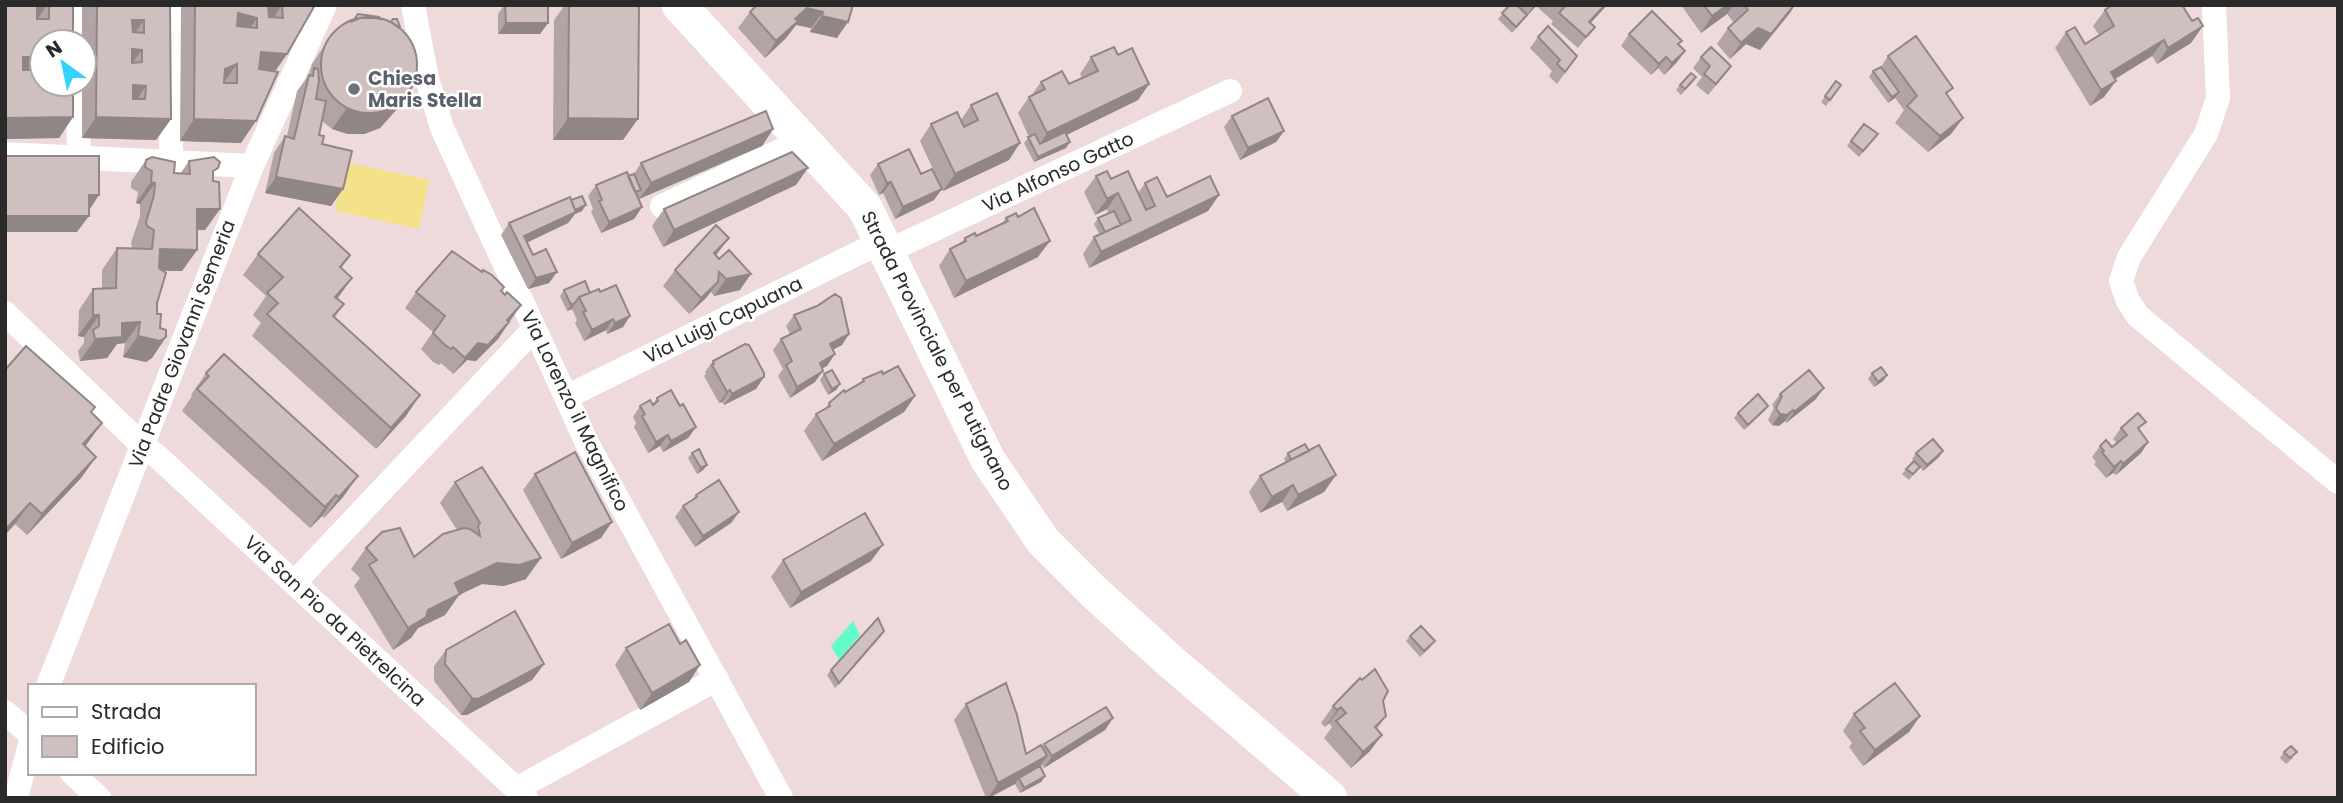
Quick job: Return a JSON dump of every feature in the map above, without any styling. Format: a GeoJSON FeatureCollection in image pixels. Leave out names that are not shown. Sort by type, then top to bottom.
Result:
{"type":"FeatureCollection","features":[{"type":"Feature","properties":{"kind":"street"},"geometry":{"type":"LineString","coordinates":[[77,5],[78,28]]}},
{"type":"Feature","properties":{"kind":"street"},"geometry":{"type":"LineString","coordinates":[[171,162],[172,5]]}},
{"type":"Feature","properties":{"kind":"street","name":"Via Padre Giovanni Semeria"},"geometry":{"type":"LineString","coordinates":[[49,684],[252,166],[325,5]]}},
{"type":"Feature","properties":{"kind":"street","name":"Via Lorenzo il Magnifico"},"geometry":{"type":"LineString","coordinates":[[413,5],[427,79],[442,128],[586,441],[717,679],[774,794]]}},
{"type":"Feature","properties":{"kind":"street","name":"Strada Provinciale per Putignano"},"geometry":{"type":"LineString","coordinates":[[679,5],[865,208],[988,460],[1043,541],[1170,661],[1330,798]]}},
{"type":"Feature","properties":{"kind":"street"},"geometry":{"type":"LineString","coordinates":[[2214,5],[2218,98],[2206,134],[2129,257],[2121,281],[2128,301],[2138,316],[2338,482]]}},
{"type":"Feature","properties":{"kind":"street","name":"Via Alfonso Gatto"},"geometry":{"type":"LineString","coordinates":[[883,247],[1230,91]]}},
{"type":"Feature","properties":{"kind":"street"},"geometry":{"type":"LineString","coordinates":[[78,98],[79,158]]}},
{"type":"Feature","properties":{"kind":"street"},"geometry":{"type":"LineString","coordinates":[[662,206],[803,140]]}},
{"type":"Feature","properties":{"kind":"street"},"geometry":{"type":"LineString","coordinates":[[5,155],[252,166]]}},
{"type":"Feature","properties":{"kind":"street","name":"Via Luigi Capuana"},"geometry":{"type":"LineString","coordinates":[[566,397],[883,247]]}},
{"type":"Feature","properties":{"kind":"street","name":"Via San Pio da Pietrelcina"},"geometry":{"type":"LineString","coordinates":[[5,313],[142,445],[521,793]]}},
{"type":"Feature","properties":{"kind":"street"},"geometry":{"type":"LineString","coordinates":[[294,583],[534,329]]}},
{"type":"Feature","properties":{"kind":"street"},"geometry":{"type":"LineString","coordinates":[[521,793],[717,679]]}},
{"type":"Feature","properties":{"kind":"street"},"geometry":{"type":"LineString","coordinates":[[5,712],[28,732]]}},
{"type":"Feature","properties":{"kind":"street"},"geometry":{"type":"LineString","coordinates":[[16,798],[28,752]]}},
{"type":"Feature","properties":{"kind":"street"},"geometry":{"type":"LineString","coordinates":[[74,775],[99,798]]}},
{"type":"Feature","properties":{"kind":"shaded area"},"geometry":{"type":"Polygon","coordinates":[[[345,162],[429,180],[419,229],[335,211],[345,162]]]}},
{"type":"Feature","properties":{"kind":"shaded area"},"geometry":{"type":"Polygon","coordinates":[[[853,621],[860,635],[839,660],[831,646],[853,621]]]}},
{"type":"Feature","properties":{"kind":"building"},"geometry":{"type":"Polygon","coordinates":[[[5,5],[37,5],[37,19],[49,19],[49,5],[73,5],[73,28],[28,28],[28,57],[23,57],[23,70],[28,70],[28,98],[73,98],[73,117],[5,118],[5,5]]]}},
{"type":"Feature","properties":{"kind":"building"},"geometry":{"type":"Polygon","coordinates":[[[97,5],[170,5],[171,119],[96,117],[97,5]],[[132,20],[133,32],[144,33],[144,20],[132,20]],[[132,49],[132,63],[142,62],[142,50],[132,49]],[[133,85],[133,99],[145,99],[146,86],[133,85]]]}},
{"type":"Feature","properties":{"kind":"building"},"geometry":{"type":"Polygon","coordinates":[[[195,5],[268,5],[269,17],[283,18],[282,5],[315,5],[287,54],[261,52],[259,69],[278,72],[256,121],[194,119],[195,5]],[[238,13],[237,26],[257,28],[257,18],[238,13]],[[237,64],[225,69],[224,83],[237,83],[237,64]]]}},
{"type":"Feature","properties":{"kind":"building"},"geometry":{"type":"Polygon","coordinates":[[[505,5],[548,5],[548,23],[506,23],[505,5]]]}},
{"type":"Feature","properties":{"kind":"building"},"geometry":{"type":"Polygon","coordinates":[[[569,5],[639,5],[638,119],[568,118],[569,5]]]}},
{"type":"Feature","properties":{"kind":"building"},"geometry":{"type":"Polygon","coordinates":[[[757,5],[853,5],[848,22],[822,16],[823,12],[807,8],[795,19],[798,21],[776,41],[750,12],[757,5]]]}},
{"type":"Feature","properties":{"kind":"building"},"geometry":{"type":"Polygon","coordinates":[[[1510,5],[1517,5],[1527,15],[1516,27],[1502,13],[1510,5]]]}},
{"type":"Feature","properties":{"kind":"building"},"geometry":{"type":"Polygon","coordinates":[[[1566,5],[1605,5],[1589,22],[1595,27],[1586,37],[1559,13],[1566,5]]]}},
{"type":"Feature","properties":{"kind":"building"},"geometry":{"type":"Polygon","coordinates":[[[1704,5],[1727,5],[1712,16],[1704,5]]]}},
{"type":"Feature","properties":{"kind":"building"},"geometry":{"type":"Polygon","coordinates":[[[1744,5],[1794,5],[1771,34],[1758,28],[1741,43],[1728,28],[1748,10],[1744,5]]]}},
{"type":"Feature","properties":{"kind":"building"},"geometry":{"type":"Polygon","coordinates":[[[2112,5],[2182,5],[2192,21],[2198,18],[2203,26],[2168,48],[2164,40],[2111,72],[2116,81],[2101,90],[2066,32],[2075,27],[2085,44],[2114,26],[2105,10],[2112,5]]]}},
{"type":"Feature","properties":{"kind":"building"},"geometry":{"type":"Polygon","coordinates":[[[1652,11],[1682,41],[1678,44],[1685,51],[1672,63],[1666,57],[1659,64],[1629,34],[1652,11]]]}},
{"type":"Feature","properties":{"kind":"building"},"geometry":{"type":"Polygon","coordinates":[[[358,14],[380,19],[360,18],[353,21],[358,14]]]}},
{"type":"Feature","properties":{"kind":"building","name":"Chiesa Maris Stella"},"geometry":{"type":"Polygon","coordinates":[[[369,17],[387,21],[403,31],[413,47],[417,65],[413,83],[403,99],[387,109],[369,113],[351,109],[335,99],[325,83],[321,65],[325,47],[335,31],[351,21],[369,17]]]}},
{"type":"Feature","properties":{"kind":"building"},"geometry":{"type":"Polygon","coordinates":[[[397,19],[399,28],[391,22],[397,19]]]}},
{"type":"Feature","properties":{"kind":"building"},"geometry":{"type":"Polygon","coordinates":[[[1548,26],[1577,56],[1565,72],[1557,64],[1560,60],[1538,37],[1548,26]]]}},
{"type":"Feature","properties":{"kind":"building"},"geometry":{"type":"Polygon","coordinates":[[[1916,36],[1953,88],[1946,93],[1963,118],[1940,136],[1907,106],[1917,96],[1888,56],[1916,36]]]}},
{"type":"Feature","properties":{"kind":"building"},"geometry":{"type":"Polygon","coordinates":[[[1114,47],[1118,55],[1132,48],[1149,84],[1047,133],[1029,97],[1045,89],[1041,82],[1062,71],[1069,84],[1098,71],[1091,57],[1114,47]]]}},
{"type":"Feature","properties":{"kind":"building"},"geometry":{"type":"Polygon","coordinates":[[[1711,47],[1731,66],[1716,84],[1704,74],[1710,66],[1701,57],[1711,47]]]}},
{"type":"Feature","properties":{"kind":"building"},"geometry":{"type":"Polygon","coordinates":[[[1881,67],[1899,92],[1892,97],[1873,71],[1881,67]]]}},
{"type":"Feature","properties":{"kind":"building"},"geometry":{"type":"Polygon","coordinates":[[[314,68],[318,69],[319,81],[316,99],[326,101],[319,135],[324,136],[322,144],[352,151],[343,189],[276,177],[285,136],[294,139],[309,75],[313,76],[314,68]]]}},
{"type":"Feature","properties":{"kind":"building"},"geometry":{"type":"Polygon","coordinates":[[[1691,73],[1696,77],[1685,89],[1680,85],[1691,73]]]}},
{"type":"Feature","properties":{"kind":"building"},"geometry":{"type":"Polygon","coordinates":[[[1836,81],[1841,85],[1830,100],[1825,96],[1836,81]]]}},
{"type":"Feature","properties":{"kind":"building"},"geometry":{"type":"Polygon","coordinates":[[[997,93],[1020,143],[955,174],[931,124],[957,112],[964,127],[978,120],[971,105],[997,93]]]}},
{"type":"Feature","properties":{"kind":"building"},"geometry":{"type":"Polygon","coordinates":[[[1268,98],[1284,131],[1248,148],[1232,116],[1268,98]]]}},
{"type":"Feature","properties":{"kind":"building"},"geometry":{"type":"Polygon","coordinates":[[[766,111],[773,129],[651,183],[641,163],[766,111]]]}},
{"type":"Feature","properties":{"kind":"building"},"geometry":{"type":"Polygon","coordinates":[[[1864,124],[1878,134],[1863,151],[1851,141],[1864,124]]]}},
{"type":"Feature","properties":{"kind":"building"},"geometry":{"type":"Polygon","coordinates":[[[1065,132],[1070,142],[1038,157],[1028,137],[1035,134],[1040,144],[1065,132]]]}},
{"type":"Feature","properties":{"kind":"building"},"geometry":{"type":"Polygon","coordinates":[[[909,149],[921,174],[932,169],[942,189],[903,207],[891,182],[887,183],[878,164],[909,149]]]}},
{"type":"Feature","properties":{"kind":"building"},"geometry":{"type":"Polygon","coordinates":[[[792,152],[808,168],[674,230],[664,209],[792,152]]]}},
{"type":"Feature","properties":{"kind":"building"},"geometry":{"type":"Polygon","coordinates":[[[5,156],[99,156],[99,195],[89,195],[89,216],[5,216],[5,156]]]}},
{"type":"Feature","properties":{"kind":"building"},"geometry":{"type":"Polygon","coordinates":[[[152,157],[175,162],[174,173],[190,174],[189,161],[214,157],[220,162],[218,168],[213,171],[213,181],[219,182],[220,209],[197,209],[197,250],[160,249],[159,268],[166,273],[157,303],[157,314],[161,314],[160,328],[166,330],[166,337],[160,341],[138,336],[140,322],[122,323],[122,337],[95,339],[93,330],[99,326],[99,315],[93,315],[93,289],[116,288],[117,248],[152,249],[154,230],[147,226],[146,222],[155,183],[151,182],[152,171],[145,167],[146,160],[152,157]]]}},
{"type":"Feature","properties":{"kind":"building"},"geometry":{"type":"Polygon","coordinates":[[[1107,171],[1111,179],[1128,171],[1146,210],[1155,206],[1145,183],[1157,177],[1167,197],[1210,176],[1219,195],[1101,252],[1094,237],[1131,220],[1118,193],[1107,199],[1096,176],[1107,171]]]}},
{"type":"Feature","properties":{"kind":"building"},"geometry":{"type":"Polygon","coordinates":[[[627,172],[642,207],[609,222],[599,201],[602,200],[596,185],[627,172]]]}},
{"type":"Feature","properties":{"kind":"building"},"geometry":{"type":"Polygon","coordinates":[[[634,174],[641,190],[635,192],[628,176],[634,174]]]}},
{"type":"Feature","properties":{"kind":"building"},"geometry":{"type":"Polygon","coordinates":[[[582,196],[586,205],[575,210],[571,200],[582,196]]]}},
{"type":"Feature","properties":{"kind":"building"},"geometry":{"type":"Polygon","coordinates":[[[570,197],[576,212],[524,236],[533,255],[546,249],[557,272],[536,278],[509,223],[570,197]]]}},
{"type":"Feature","properties":{"kind":"building"},"geometry":{"type":"Polygon","coordinates":[[[299,208],[350,255],[340,267],[352,278],[335,297],[344,304],[333,316],[420,395],[391,428],[267,314],[278,303],[267,293],[283,277],[258,254],[299,208]]]}},
{"type":"Feature","properties":{"kind":"building"},"geometry":{"type":"Polygon","coordinates":[[[1034,208],[1050,241],[966,281],[950,249],[975,233],[976,236],[1008,221],[1006,218],[1016,213],[1018,217],[1034,208]]]}},
{"type":"Feature","properties":{"kind":"building"},"geometry":{"type":"Polygon","coordinates":[[[1114,211],[1121,225],[1105,232],[1098,218],[1114,211]]]}},
{"type":"Feature","properties":{"kind":"building"},"geometry":{"type":"Polygon","coordinates":[[[716,225],[729,238],[714,253],[719,259],[729,250],[751,274],[726,279],[719,272],[718,282],[701,298],[675,270],[716,225]]]}},
{"type":"Feature","properties":{"kind":"building"},"geometry":{"type":"Polygon","coordinates":[[[452,251],[482,272],[483,270],[492,275],[504,287],[501,291],[505,295],[507,292],[521,305],[488,345],[478,343],[465,358],[433,333],[445,316],[416,292],[452,251]]]}},
{"type":"Feature","properties":{"kind":"building"},"geometry":{"type":"Polygon","coordinates":[[[585,281],[590,293],[579,297],[571,305],[564,290],[585,281]]]}},
{"type":"Feature","properties":{"kind":"building"},"geometry":{"type":"Polygon","coordinates":[[[616,285],[630,316],[615,323],[613,319],[592,330],[579,297],[616,285]]]}},
{"type":"Feature","properties":{"kind":"building"},"geometry":{"type":"Polygon","coordinates":[[[835,294],[841,298],[849,334],[830,344],[835,354],[820,363],[823,371],[797,387],[786,365],[792,361],[781,339],[801,329],[794,315],[817,306],[835,294]]]}},
{"type":"Feature","properties":{"kind":"building"},"geometry":{"type":"Polygon","coordinates":[[[745,344],[749,345],[764,377],[732,394],[730,390],[727,392],[712,365],[713,361],[745,344]]]}},
{"type":"Feature","properties":{"kind":"building"},"geometry":{"type":"Polygon","coordinates":[[[26,346],[95,407],[91,412],[102,423],[83,444],[96,457],[42,514],[30,503],[5,530],[5,370],[26,346]]]}},
{"type":"Feature","properties":{"kind":"building"},"geometry":{"type":"Polygon","coordinates":[[[224,354],[358,476],[339,497],[336,495],[325,507],[197,389],[209,376],[206,373],[224,354]]]}},
{"type":"Feature","properties":{"kind":"building"},"geometry":{"type":"Polygon","coordinates":[[[898,366],[915,396],[834,444],[816,414],[830,406],[829,403],[844,390],[845,392],[864,381],[863,379],[882,371],[883,374],[898,366]]]}},
{"type":"Feature","properties":{"kind":"building"},"geometry":{"type":"Polygon","coordinates":[[[1881,367],[1887,375],[1878,382],[1872,373],[1881,367]]]}},
{"type":"Feature","properties":{"kind":"building"},"geometry":{"type":"Polygon","coordinates":[[[832,370],[840,384],[832,389],[824,374],[832,370]]]}},
{"type":"Feature","properties":{"kind":"building"},"geometry":{"type":"Polygon","coordinates":[[[1809,370],[1824,388],[1794,412],[1793,410],[1787,415],[1780,414],[1776,408],[1782,396],[1780,394],[1809,370]]]}},
{"type":"Feature","properties":{"kind":"building"},"geometry":{"type":"Polygon","coordinates":[[[671,390],[680,406],[683,404],[696,427],[671,441],[668,435],[656,442],[642,416],[645,414],[640,406],[650,400],[653,405],[658,401],[657,398],[671,390]]]}},
{"type":"Feature","properties":{"kind":"building"},"geometry":{"type":"Polygon","coordinates":[[[1758,394],[1768,406],[1748,425],[1738,413],[1758,394]]]}},
{"type":"Feature","properties":{"kind":"building"},"geometry":{"type":"Polygon","coordinates":[[[2138,413],[2146,422],[2138,428],[2148,442],[2123,464],[2121,461],[2114,467],[2100,446],[2106,440],[2112,447],[2127,435],[2121,428],[2138,413]]]}},
{"type":"Feature","properties":{"kind":"building"},"geometry":{"type":"Polygon","coordinates":[[[1933,439],[1943,451],[1927,465],[1916,453],[1933,439]]]}},
{"type":"Feature","properties":{"kind":"building"},"geometry":{"type":"Polygon","coordinates":[[[1305,444],[1309,451],[1291,460],[1288,453],[1305,444]]]}},
{"type":"Feature","properties":{"kind":"building"},"geometry":{"type":"Polygon","coordinates":[[[1319,445],[1336,475],[1298,495],[1293,485],[1272,497],[1260,476],[1319,445]]]}},
{"type":"Feature","properties":{"kind":"building"},"geometry":{"type":"Polygon","coordinates":[[[699,449],[707,465],[701,468],[692,453],[699,449]]]}},
{"type":"Feature","properties":{"kind":"building"},"geometry":{"type":"Polygon","coordinates":[[[575,452],[612,522],[572,543],[535,474],[575,452]]]}},
{"type":"Feature","properties":{"kind":"building"},"geometry":{"type":"Polygon","coordinates":[[[1914,461],[1920,467],[1913,474],[1906,469],[1914,461]]]}},
{"type":"Feature","properties":{"kind":"building"},"geometry":{"type":"Polygon","coordinates":[[[482,467],[541,558],[519,565],[497,563],[455,583],[460,594],[428,610],[426,617],[408,628],[369,565],[377,560],[366,548],[382,532],[400,528],[414,557],[443,534],[464,528],[480,536],[480,523],[455,482],[482,467]]]}},
{"type":"Feature","properties":{"kind":"building"},"geometry":{"type":"Polygon","coordinates":[[[719,480],[739,512],[703,536],[683,506],[719,480]]]}},
{"type":"Feature","properties":{"kind":"building"},"geometry":{"type":"Polygon","coordinates":[[[865,513],[883,545],[801,592],[783,560],[865,513]]]}},
{"type":"Feature","properties":{"kind":"building"},"geometry":{"type":"Polygon","coordinates":[[[515,611],[544,664],[478,699],[472,698],[445,664],[446,650],[515,611]]]}},
{"type":"Feature","properties":{"kind":"building"},"geometry":{"type":"Polygon","coordinates":[[[878,618],[884,631],[839,683],[831,670],[878,618]]]}},
{"type":"Feature","properties":{"kind":"building"},"geometry":{"type":"Polygon","coordinates":[[[669,624],[680,644],[686,640],[700,665],[652,693],[626,648],[669,624]]]}},
{"type":"Feature","properties":{"kind":"building"},"geometry":{"type":"Polygon","coordinates":[[[1421,626],[1435,641],[1424,651],[1410,636],[1421,626]]]}},
{"type":"Feature","properties":{"kind":"building"},"geometry":{"type":"Polygon","coordinates":[[[1375,669],[1388,691],[1383,701],[1386,716],[1375,727],[1382,735],[1363,752],[1336,721],[1346,713],[1341,707],[1337,710],[1333,706],[1360,678],[1362,680],[1375,669]]]}},
{"type":"Feature","properties":{"kind":"building"},"geometry":{"type":"Polygon","coordinates":[[[1006,683],[1026,754],[1041,745],[1047,756],[998,783],[966,704],[1006,683]]]}},
{"type":"Feature","properties":{"kind":"building"},"geometry":{"type":"Polygon","coordinates":[[[1895,683],[1920,716],[1875,750],[1860,731],[1865,728],[1854,714],[1895,683]]]}},
{"type":"Feature","properties":{"kind":"building"},"geometry":{"type":"Polygon","coordinates":[[[1106,707],[1113,718],[1052,756],[1044,744],[1106,707]]]}},
{"type":"Feature","properties":{"kind":"building"},"geometry":{"type":"Polygon","coordinates":[[[2291,746],[2297,752],[2290,758],[2284,752],[2291,746]]]}},
{"type":"Feature","properties":{"kind":"building"},"geometry":{"type":"Polygon","coordinates":[[[1040,766],[1045,776],[1024,788],[1019,778],[1040,766]]]}},
{"type":"Feature","properties":{"kind":"place","name":"Chiesa Maris Stella"},"geometry":{"type":"Point","coordinates":[354,89]}}]}
